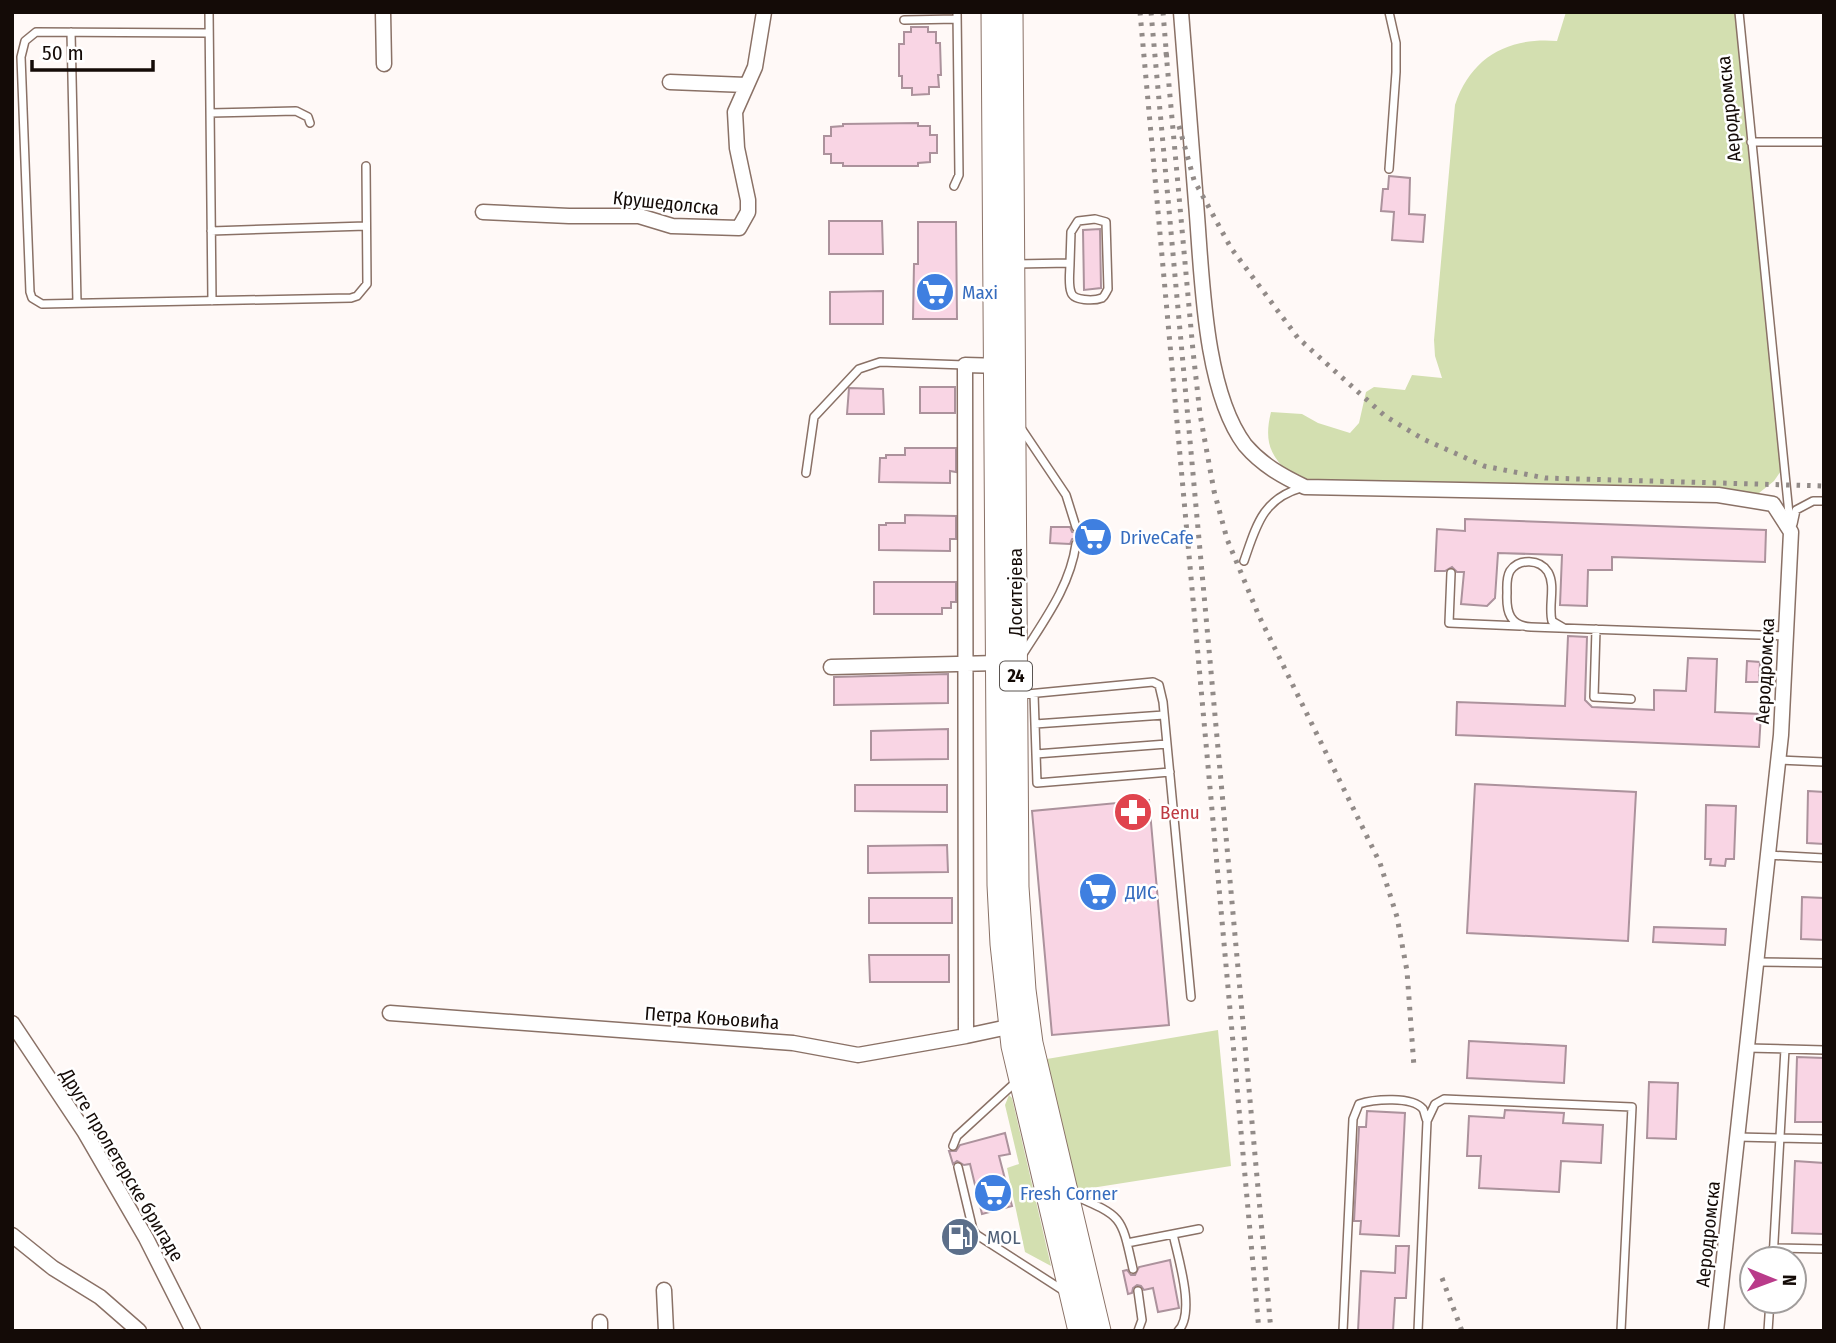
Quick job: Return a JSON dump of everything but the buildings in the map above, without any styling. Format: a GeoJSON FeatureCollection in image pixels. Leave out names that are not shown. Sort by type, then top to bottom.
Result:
{"type":"FeatureCollection","features":[{"type":"Feature","properties":{"kind":"main road","name":"Доситејева"},"geometry":{"type":"LineString","coordinates":[[993,12],[1003,69],[1013,264],[1005,366],[1014,418],[1007,665]]}},
{"type":"Feature","properties":{"kind":"main road","name":"Доситејева"},"geometry":{"type":"LineString","coordinates":[[1011,12],[1003,69],[1007,665],[1016,695],[999,886],[1002,944],[1019,1024],[1020,1078],[1080,1331]]}},
{"type":"Feature","properties":{"kind":"main road","name":"Доситејева"},"geometry":{"type":"LineString","coordinates":[[1019,1024],[1031,1044],[1099,1331]]}},
{"type":"Feature","properties":{"kind":"street"},"geometry":{"type":"LineString","coordinates":[[383,12],[384,64]]}},
{"type":"Feature","properties":{"kind":"street","name":"Крушедолска"},"geometry":{"type":"LineString","coordinates":[[483,212],[639,216],[672,226],[739,228],[748,212],[748,200],[737,148],[735,112],[755,67],[764,12]]}},
{"type":"Feature","properties":{"kind":"street"},"geometry":{"type":"LineString","coordinates":[[1181,12],[1206,327],[1229,417],[1245,444],[1273,471],[1305,487],[1718,495],[1773,504],[1791,532]]}},
{"type":"Feature","properties":{"kind":"street"},"geometry":{"type":"LineString","coordinates":[[670,82],[746,85]]}},
{"type":"Feature","properties":{"kind":"street"},"geometry":{"type":"LineString","coordinates":[[966,1037],[965,365],[1005,366]]}},
{"type":"Feature","properties":{"kind":"street","name":"Аеродромска"},"geometry":{"type":"LineString","coordinates":[[1716,1331],[1779,760],[1791,532]]}},
{"type":"Feature","properties":{"kind":"street"},"geometry":{"type":"LineString","coordinates":[[831,667],[1007,665]]}},
{"type":"Feature","properties":{"kind":"street","name":"Петра Коњовића"},"geometry":{"type":"LineString","coordinates":[[390,1013],[793,1043],[853,1055],[966,1037],[1019,1024]]}},
{"type":"Feature","properties":{"kind":"street","name":"Друге пролетерске бригаде"},"geometry":{"type":"LineString","coordinates":[[12,1023],[84,1132],[146,1238],[193,1331]]}},
{"type":"Feature","properties":{"kind":"street"},"geometry":{"type":"LineString","coordinates":[[12,1235],[53,1268],[100,1297],[139,1331]]}},
{"type":"Feature","properties":{"kind":"street"},"geometry":{"type":"LineString","coordinates":[[664,1290],[666,1331]]}},
{"type":"Feature","properties":{"kind":"lane"},"geometry":{"type":"LineString","coordinates":[[209,12],[212,300]]}},
{"type":"Feature","properties":{"kind":"lane"},"geometry":{"type":"LineString","coordinates":[[1389,12],[1396,43],[1389,169]]}},
{"type":"Feature","properties":{"kind":"lane","name":"Аеродромска"},"geometry":{"type":"LineString","coordinates":[[1739,12],[1791,532]]}},
{"type":"Feature","properties":{"kind":"lane"},"geometry":{"type":"LineString","coordinates":[[904,20],[957,16],[959,175],[954,186]]}},
{"type":"Feature","properties":{"kind":"lane"},"geometry":{"type":"LineString","coordinates":[[209,33],[36,32],[25,41],[21,57],[32,298],[41,304],[343,299],[357,296],[367,284],[366,166]]}},
{"type":"Feature","properties":{"kind":"lane"},"geometry":{"type":"LineString","coordinates":[[71,32],[77,303]]}},
{"type":"Feature","properties":{"kind":"lane"},"geometry":{"type":"LineString","coordinates":[[210,113],[296,111],[308,117],[310,123]]}},
{"type":"Feature","properties":{"kind":"lane"},"geometry":{"type":"LineString","coordinates":[[1751,142],[1824,142]]}},
{"type":"Feature","properties":{"kind":"lane"},"geometry":{"type":"LineString","coordinates":[[1096,219],[1106,222],[1108,289],[1102,298],[1077,299],[1073,296],[1070,291],[1070,263],[1071,232],[1078,221],[1096,219]]}},
{"type":"Feature","properties":{"kind":"lane"},"geometry":{"type":"LineString","coordinates":[[211,230],[366,226]]}},
{"type":"Feature","properties":{"kind":"lane"},"geometry":{"type":"LineString","coordinates":[[1013,264],[1070,263]]}},
{"type":"Feature","properties":{"kind":"lane"},"geometry":{"type":"LineString","coordinates":[[806,473],[814,417],[859,369],[880,362],[965,365]]}},
{"type":"Feature","properties":{"kind":"lane"},"geometry":{"type":"LineString","coordinates":[[1014,418],[1066,495],[1076,527]]}},
{"type":"Feature","properties":{"kind":"lane"},"geometry":{"type":"LineString","coordinates":[[1244,561],[1262,516],[1272,503],[1286,492],[1305,487]]}},
{"type":"Feature","properties":{"kind":"lane"},"geometry":{"type":"LineString","coordinates":[[1791,532],[1796,509],[1813,501],[1824,501]]}},
{"type":"Feature","properties":{"kind":"lane"},"geometry":{"type":"LineString","coordinates":[[1007,665],[1062,591],[1073,562],[1076,544]]}},
{"type":"Feature","properties":{"kind":"lane"},"geometry":{"type":"LineString","coordinates":[[1524,627],[1517,624],[1507,613],[1507,578],[1516,566],[1530,562],[1544,567],[1548,573],[1551,580],[1552,621],[1564,628]]}},
{"type":"Feature","properties":{"kind":"lane"},"geometry":{"type":"LineString","coordinates":[[1451,573],[1449,623],[1786,636]]}},
{"type":"Feature","properties":{"kind":"lane"},"geometry":{"type":"LineString","coordinates":[[1596,629],[1594,697],[1631,699]]}},
{"type":"Feature","properties":{"kind":"lane"},"geometry":{"type":"LineString","coordinates":[[1170,772],[1038,783],[1035,724],[1016,695],[1158,683],[1161,689],[1170,772],[1191,997]]}},
{"type":"Feature","properties":{"kind":"lane"},"geometry":{"type":"LineString","coordinates":[[1035,724],[1164,715]]}},
{"type":"Feature","properties":{"kind":"lane"},"geometry":{"type":"LineString","coordinates":[[1036,754],[1167,744]]}},
{"type":"Feature","properties":{"kind":"lane"},"geometry":{"type":"LineString","coordinates":[[1779,760],[1824,762]]}},
{"type":"Feature","properties":{"kind":"lane"},"geometry":{"type":"LineString","coordinates":[[1768,855],[1824,858]]}},
{"type":"Feature","properties":{"kind":"lane"},"geometry":{"type":"LineString","coordinates":[[1757,962],[1824,964]]}},
{"type":"Feature","properties":{"kind":"lane"},"geometry":{"type":"LineString","coordinates":[[1747,1048],[1824,1050]]}},
{"type":"Feature","properties":{"kind":"lane"},"geometry":{"type":"LineString","coordinates":[[1773,1245],[1785,1049]]}},
{"type":"Feature","properties":{"kind":"lane"},"geometry":{"type":"LineString","coordinates":[[953,1146],[957,1136],[1020,1078]]}},
{"type":"Feature","properties":{"kind":"lane"},"geometry":{"type":"LineString","coordinates":[[1418,1331],[1427,1121],[1435,1104],[1444,1099],[1632,1107],[1620,1331]]}},
{"type":"Feature","properties":{"kind":"lane"},"geometry":{"type":"LineString","coordinates":[[1343,1331],[1353,1119],[1359,1104],[1373,1100],[1410,1101],[1422,1109],[1427,1121]]}},
{"type":"Feature","properties":{"kind":"lane"},"geometry":{"type":"LineString","coordinates":[[1737,1137],[1824,1139]]}},
{"type":"Feature","properties":{"kind":"lane"},"geometry":{"type":"LineString","coordinates":[[958,1167],[973,1230],[977,1235],[1072,1296]]}},
{"type":"Feature","properties":{"kind":"lane"},"geometry":{"type":"LineString","coordinates":[[1066,1192],[1109,1211],[1118,1219],[1133,1269]]}},
{"type":"Feature","properties":{"kind":"lane"},"geometry":{"type":"LineString","coordinates":[[1127,1243],[1199,1229]]}},
{"type":"Feature","properties":{"kind":"lane"},"geometry":{"type":"LineString","coordinates":[[1173,1234],[1186,1303],[1183,1325],[1178,1331]]}},
{"type":"Feature","properties":{"kind":"lane"},"geometry":{"type":"LineString","coordinates":[[1138,1291],[1142,1320],[1138,1331]]}},
{"type":"Feature","properties":{"kind":"green space"},"geometry":{"type":"Polygon","coordinates":[[[1566,12],[1739,12],[1783,468],[1774,481],[1759,493],[1718,495],[1305,487],[1274,456],[1268,437],[1271,412],[1302,414],[1318,423],[1350,433],[1359,423],[1366,392],[1374,387],[1405,390],[1412,375],[1442,378],[1435,356],[1434,340],[1455,105],[1471,74],[1494,54],[1523,43],[1557,41],[1566,12]]]}},
{"type":"Feature","properties":{"kind":"green space"},"geometry":{"type":"Polygon","coordinates":[[[1218,1030],[1231,1166],[1066,1192],[1035,1061],[1218,1030]]]}},
{"type":"Feature","properties":{"kind":"green space"},"geometry":{"type":"Polygon","coordinates":[[[1009,1095],[1012,1098],[1051,1266],[1025,1252],[1007,1168],[1019,1164],[1005,1105],[1009,1095]]]}},
{"type":"Feature","properties":{"kind":"railway"},"geometry":{"type":"LineString","coordinates":[[1140,12],[1259,1331]]}},
{"type":"Feature","properties":{"kind":"railway"},"geometry":{"type":"LineString","coordinates":[[1151,12],[1271,1331]]}},
{"type":"Feature","properties":{"kind":"railway"},"geometry":{"type":"LineString","coordinates":[[1163,12],[1167,61]]}},
{"type":"Feature","properties":{"kind":"railway"},"geometry":{"type":"LineString","coordinates":[[1166,52],[1193,351],[1200,414],[1214,491],[1227,539],[1259,616],[1380,863],[1397,917],[1407,971],[1414,1067]]}},
{"type":"Feature","properties":{"kind":"railway"},"geometry":{"type":"LineString","coordinates":[[1179,126],[1194,180],[1231,248],[1298,338],[1385,416],[1423,439],[1484,466],[1545,478],[1824,486]]}},
{"type":"Feature","properties":{"kind":"railway"},"geometry":{"type":"LineString","coordinates":[[1442,1278],[1462,1331]]}},
{"type":"Feature","properties":{"kind":"place","name":"Maxi"},"geometry":{"type":"Point","coordinates":[935,292]}},
{"type":"Feature","properties":{"kind":"place","name":"DriveCafe"},"geometry":{"type":"Point","coordinates":[1093,537]}},
{"type":"Feature","properties":{"kind":"place","name":"Benu"},"geometry":{"type":"Point","coordinates":[1133,812]}},
{"type":"Feature","properties":{"kind":"place","name":"ДИС"},"geometry":{"type":"Point","coordinates":[1098,892]}},
{"type":"Feature","properties":{"kind":"place","name":"Fresh Corner"},"geometry":{"type":"Point","coordinates":[993,1193]}},
{"type":"Feature","properties":{"kind":"place","name":"MOL"},"geometry":{"type":"Point","coordinates":[960,1237]}}]}
